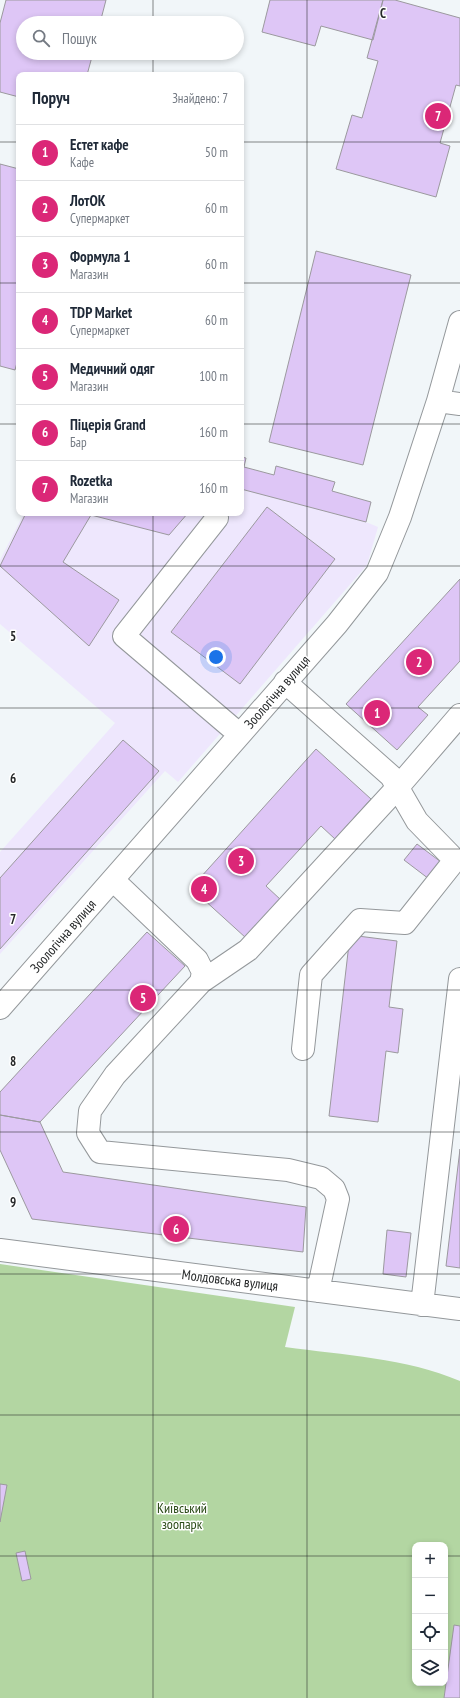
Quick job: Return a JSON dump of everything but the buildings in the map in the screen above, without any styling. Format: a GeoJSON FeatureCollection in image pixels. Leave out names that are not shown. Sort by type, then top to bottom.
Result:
{"type":"FeatureCollection","features":[{"type":"Feature","properties":{"kind":"street","name":"Зоологічна вулиця"},"geometry":{"type":"LineString","coordinates":[[0,1008],[337,624],[377,572],[400,517],[438,401],[460,322]]}},
{"type":"Feature","properties":{"kind":"street"},"geometry":{"type":"LineString","coordinates":[[438,401],[460,404]]}},
{"type":"Feature","properties":{"kind":"street"},"geometry":{"type":"LineString","coordinates":[[217,518],[124,636],[239,734]]}},
{"type":"Feature","properties":{"kind":"street"},"geometry":{"type":"LineString","coordinates":[[285,682],[391,776],[417,821],[455,860],[404,924],[360,920],[311,975],[302,1049]]}},
{"type":"Feature","properties":{"kind":"street"},"geometry":{"type":"LineString","coordinates":[[318,1291],[338,1199],[334,1189],[321,1178],[288,1170],[100,1152],[88,1133],[90,1111],[115,1075],[201,982],[248,950],[398,787],[460,716]]}},
{"type":"Feature","properties":{"kind":"street"},"geometry":{"type":"LineString","coordinates":[[112,880],[197,960],[203,972],[201,982]]}},
{"type":"Feature","properties":{"kind":"street"},"geometry":{"type":"LineString","coordinates":[[422,1305],[460,979]]}},
{"type":"Feature","properties":{"kind":"street","name":"Молдовська вулиця"},"geometry":{"type":"LineString","coordinates":[[0,1250],[460,1309]]}},
{"type":"Feature","properties":{"kind":"shaded area"},"geometry":{"type":"Polygon","coordinates":[[[244,490],[366,522],[378,527],[367,565],[178,782],[165,771],[0,954],[0,852],[115,723],[0,624],[0,560],[22,516],[244,516],[244,490]]]}},
{"type":"Feature","properties":{"kind":"green space","name":"Київський зоопарк"},"geometry":{"type":"Polygon","coordinates":[[[0,1264],[295,1307],[285,1347],[396,1362],[439,1373],[460,1381],[460,1698],[0,1698],[0,1264]]]}},
{"type":"Feature","properties":{"kind":"place","name":"Rozetka"},"geometry":{"type":"Point","coordinates":[438,116]}},
{"type":"Feature","properties":{"kind":"place","name":"ЛотОК"},"geometry":{"type":"Point","coordinates":[419,662]}},
{"type":"Feature","properties":{"kind":"place","name":"Естет кафе"},"geometry":{"type":"Point","coordinates":[377,713]}},
{"type":"Feature","properties":{"kind":"place","name":"Формула 1"},"geometry":{"type":"Point","coordinates":[241,861]}},
{"type":"Feature","properties":{"kind":"place","name":"TDP Market"},"geometry":{"type":"Point","coordinates":[204,889]}},
{"type":"Feature","properties":{"kind":"place","name":"Медичний одяг"},"geometry":{"type":"Point","coordinates":[143,998]}},
{"type":"Feature","properties":{"kind":"place","name":"Піцерія Grand"},"geometry":{"type":"Point","coordinates":[176,1229]}}]}
